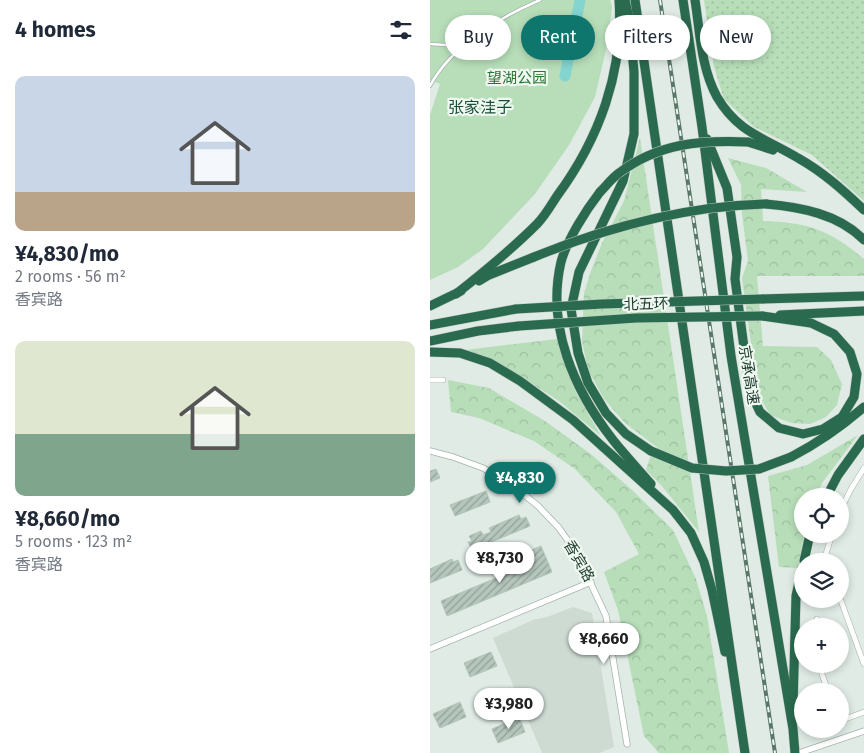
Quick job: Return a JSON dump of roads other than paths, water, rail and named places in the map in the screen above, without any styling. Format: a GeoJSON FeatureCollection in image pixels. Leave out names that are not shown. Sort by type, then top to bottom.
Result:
{"type":"FeatureCollection","features":[{"type":"Feature","properties":{"kind":"highway"},"geometry":{"type":"LineString","coordinates":[[456,294],[497,261],[538,222],[573,175],[600,121],[617,66],[619,0]]}},
{"type":"Feature","properties":{"kind":"highway"},"geometry":{"type":"LineString","coordinates":[[625,0],[629,18],[634,72],[634,134],[623,181],[579,272],[571,309],[578,353],[588,383],[606,413],[626,434],[651,451],[692,468],[726,472],[759,469],[792,457],[821,441],[844,425],[864,407]]}},
{"type":"Feature","properties":{"kind":"highway"},"geometry":{"type":"LineString","coordinates":[[635,0],[745,750]]}},
{"type":"Feature","properties":{"kind":"highway","name":"京承高速"},"geometry":{"type":"LineString","coordinates":[[683,0],[702,127],[731,356],[797,753]]}},
{"type":"Feature","properties":{"kind":"highway"},"geometry":{"type":"LineString","coordinates":[[695,0],[706,69],[717,96],[731,117],[753,135],[798,157],[832,180],[864,210]]}},
{"type":"Feature","properties":{"kind":"highway"},"geometry":{"type":"LineString","coordinates":[[702,127],[727,188],[738,257],[734,279],[751,393],[760,412],[779,428],[803,434],[823,429],[842,417],[854,397],[857,374],[850,352],[834,334],[811,324],[762,316]]}},
{"type":"Feature","properties":{"kind":"highway"},"geometry":{"type":"LineString","coordinates":[[745,750],[712,590],[704,562],[691,533],[674,510],[613,440],[592,409],[571,371],[560,331],[556,291],[562,260],[586,211],[600,192],[618,173],[643,158],[676,145],[713,141],[748,142],[798,157]]}},
{"type":"Feature","properties":{"kind":"highway"},"geometry":{"type":"LineString","coordinates":[[430,306],[489,275],[578,239],[660,217],[728,205],[766,204],[794,206],[825,215],[855,230],[864,240]]}},
{"type":"Feature","properties":{"kind":"highway","name":"北五环"},"geometry":{"type":"LineString","coordinates":[[430,325],[516,309],[602,304],[864,296]]}},
{"type":"Feature","properties":{"kind":"highway","name":"北五环"},"geometry":{"type":"LineString","coordinates":[[430,341],[478,331],[519,326],[636,318],[762,316],[864,310]]}},
{"type":"Feature","properties":{"kind":"highway"},"geometry":{"type":"LineString","coordinates":[[430,352],[460,354],[490,363],[520,381],[573,420],[674,510]]}},
{"type":"Feature","properties":{"kind":"highway"},"geometry":{"type":"LineString","coordinates":[[831,488],[838,475],[864,439]]}},
{"type":"Feature","properties":{"kind":"highway"},"geometry":{"type":"LineString","coordinates":[[793,729],[796,608]]}},
{"type":"Feature","properties":{"kind":"street"},"geometry":{"type":"LineString","coordinates":[[430,380],[442,380]]}},
{"type":"Feature","properties":{"kind":"street","name":"香宾路"},"geometry":{"type":"LineString","coordinates":[[430,451],[483,468],[512,485],[537,505],[559,528],[576,552],[606,616],[627,744]]}},
{"type":"Feature","properties":{"kind":"street"},"geometry":{"type":"LineString","coordinates":[[849,493],[864,468]]}},
{"type":"Feature","properties":{"kind":"street"},"geometry":{"type":"LineString","coordinates":[[430,649],[591,582]]}},
{"type":"Feature","properties":{"kind":"street"},"geometry":{"type":"LineString","coordinates":[[844,608],[864,664]]}},
{"type":"Feature","properties":{"kind":"street"},"geometry":{"type":"LineString","coordinates":[[849,718],[864,712]]}},
{"type":"Feature","properties":{"kind":"street"},"geometry":{"type":"LineString","coordinates":[[797,753],[864,731]]}},
{"type":"Feature","properties":{"kind":"lane"},"geometry":{"type":"LineString","coordinates":[[507,15],[540,0]]}},
{"type":"Feature","properties":{"kind":"lane"},"geometry":{"type":"LineString","coordinates":[[430,44],[445,45]]}},
{"type":"Feature","properties":{"kind":"lane"},"geometry":{"type":"LineString","coordinates":[[430,86],[436,74],[450,60]]}},
{"type":"Feature","properties":{"kind":"waterway"},"geometry":{"type":"LineString","coordinates":[[565,76],[580,0]]}},
{"type":"Feature","properties":{"kind":"railway"},"geometry":{"type":"LineString","coordinates":[[660,0],[775,753]]}},
{"type":"Feature","properties":{"kind":"district","name":"张家洼子"},"geometry":{"type":"Point","coordinates":[480,107]}},
{"type":"Feature","properties":{"kind":"park label","name":"望湖公园"},"geometry":{"type":"Point","coordinates":[517,78]}}]}
